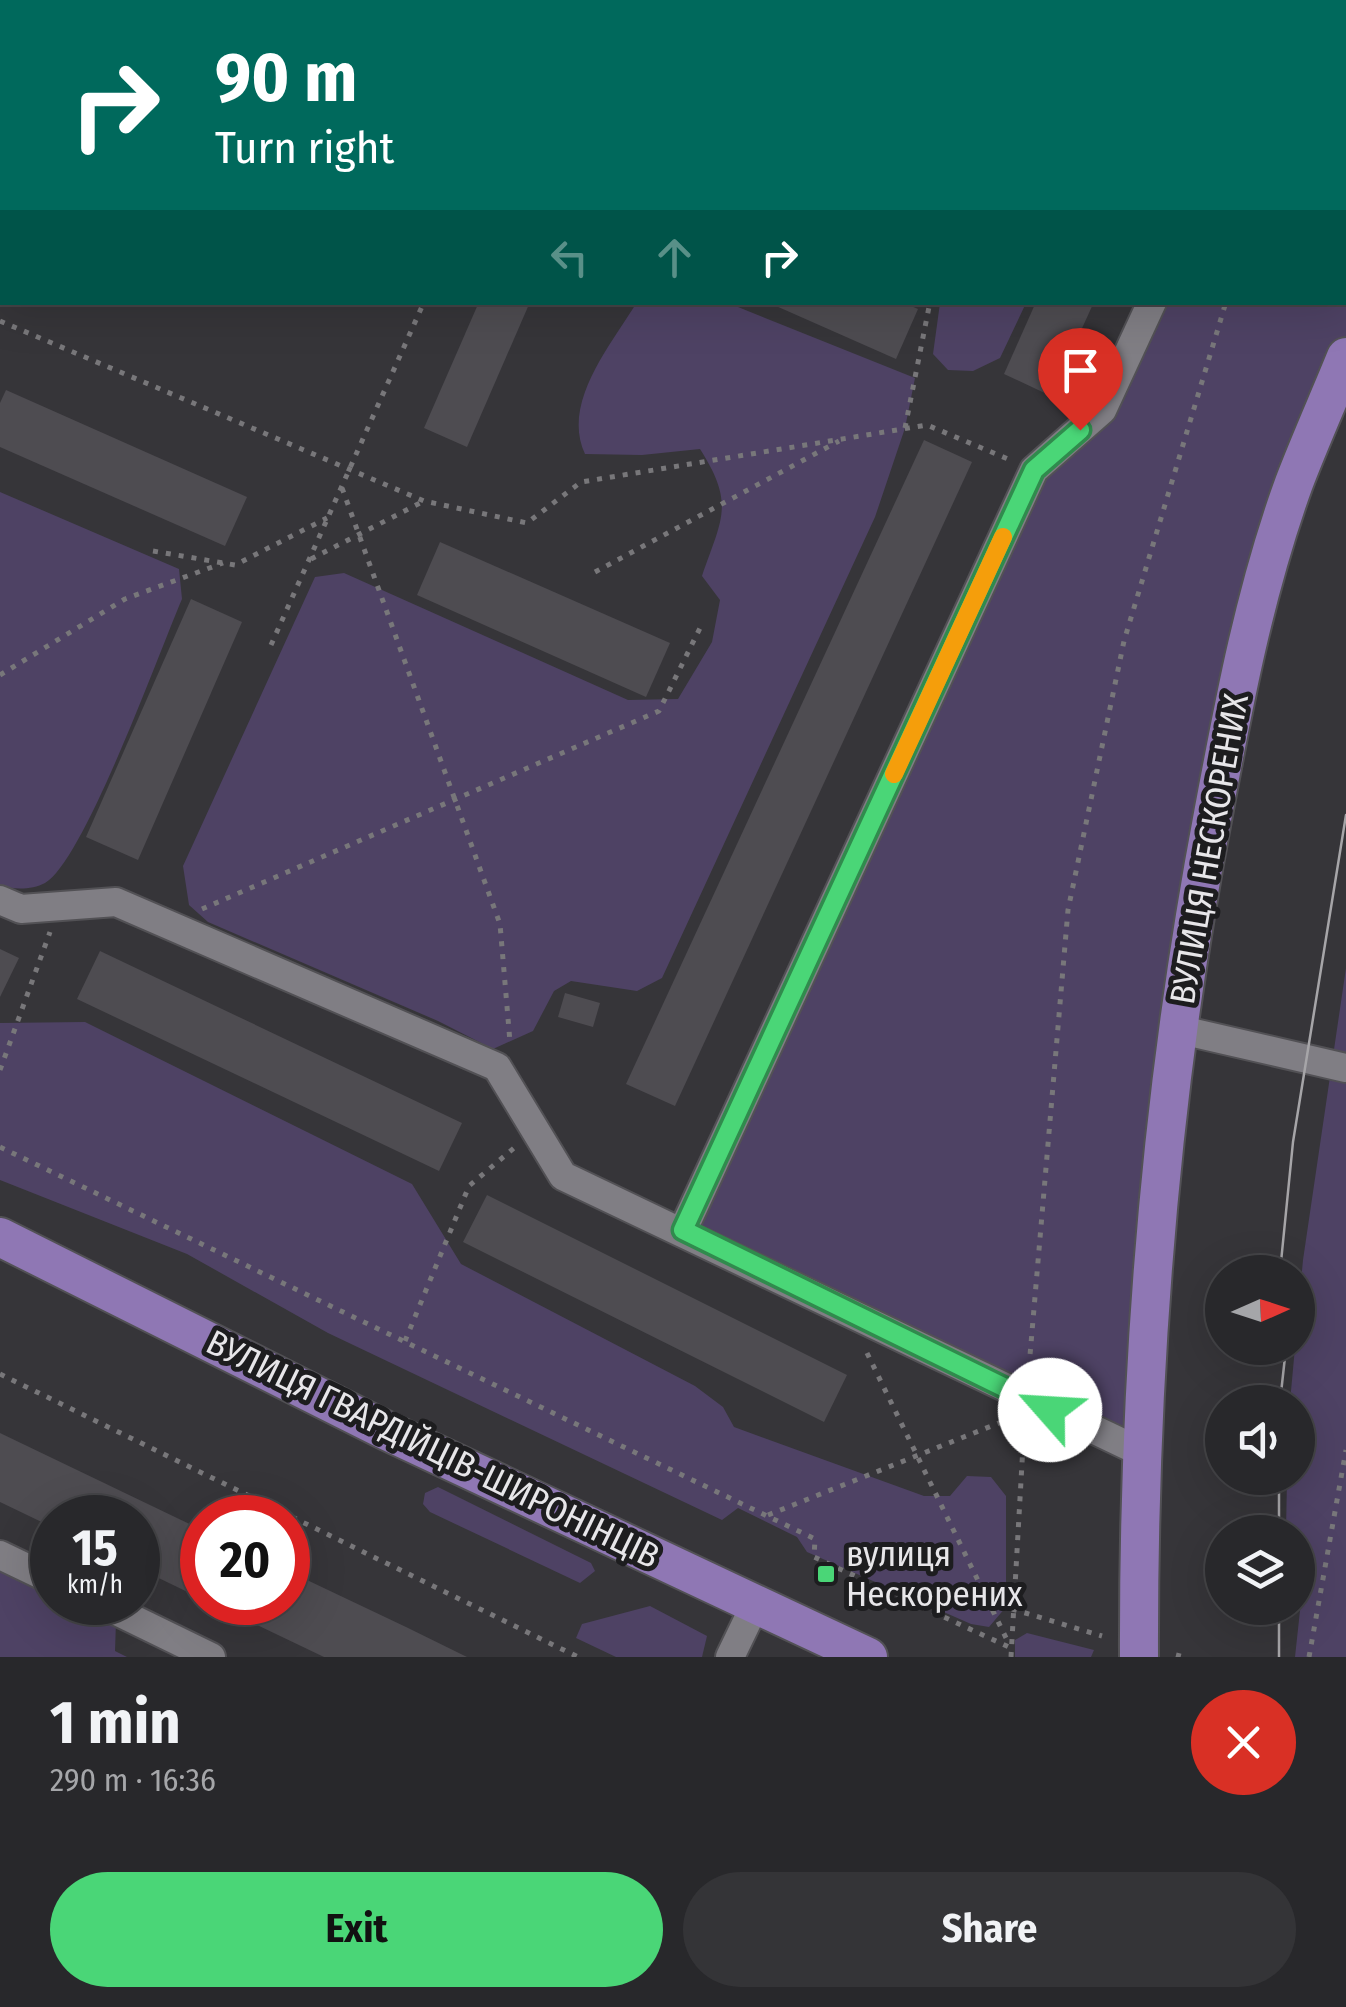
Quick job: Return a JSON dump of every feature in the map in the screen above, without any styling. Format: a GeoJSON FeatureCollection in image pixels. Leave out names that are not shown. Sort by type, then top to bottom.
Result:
{"type":"FeatureCollection","features":[{"type":"Feature","properties":{"kind":"main road","name":"ВУЛИЦЯ НЕСКОРЕНИХ"},"geometry":{"type":"LineString","coordinates":[[1139,1657],[1139,1452],[1177,1029],[1198,890],[1252,625],[1294,483],[1346,357]]}},
{"type":"Feature","properties":{"kind":"main road","name":"ВУЛИЦЯ ГВАРДІЙЦІВ-ШИРОНІНЦІВ"},"geometry":{"type":"LineString","coordinates":[[0,1236],[387,1431],[868,1657]]}},
{"type":"Feature","properties":{"kind":"lane"},"geometry":{"type":"LineString","coordinates":[[683,1230],[1034,470],[1102,410],[1151,305]]}},
{"type":"Feature","properties":{"kind":"lane"},"geometry":{"type":"LineString","coordinates":[[0,900],[21,910],[116,902],[497,1067],[563,1176],[683,1230],[1139,1452]]}},
{"type":"Feature","properties":{"kind":"lane"},"geometry":{"type":"LineString","coordinates":[[1177,1029],[1346,1068]]}},
{"type":"Feature","properties":{"kind":"lane"},"geometry":{"type":"LineString","coordinates":[[0,1555],[30,1569]]}},
{"type":"Feature","properties":{"kind":"lane"},"geometry":{"type":"LineString","coordinates":[[730,1657],[756,1603]]}},
{"type":"Feature","properties":{"kind":"lane"},"geometry":{"type":"LineString","coordinates":[[145,1625],[211,1657]]}},
{"type":"Feature","properties":{"kind":"path"},"geometry":{"type":"LineString","coordinates":[[271,645],[423,305]]}},
{"type":"Feature","properties":{"kind":"path"},"geometry":{"type":"LineString","coordinates":[[906,428],[929,305]]}},
{"type":"Feature","properties":{"kind":"path"},"geometry":{"type":"LineString","coordinates":[[1026,1398],[1068,910],[1124,641],[1225,305]]}},
{"type":"Feature","properties":{"kind":"path"},"geometry":{"type":"LineString","coordinates":[[0,321],[424,500],[527,523],[581,482],[927,425],[1034,470]]}},
{"type":"Feature","properties":{"kind":"path"},"geometry":{"type":"LineString","coordinates":[[595,572],[845,438]]}},
{"type":"Feature","properties":{"kind":"path"},"geometry":{"type":"LineString","coordinates":[[342,488],[500,924],[514,1094]]}},
{"type":"Feature","properties":{"kind":"path"},"geometry":{"type":"LineString","coordinates":[[310,559],[424,500]]}},
{"type":"Feature","properties":{"kind":"path"},"geometry":{"type":"LineString","coordinates":[[153,551],[235,564],[329,517]]}},
{"type":"Feature","properties":{"kind":"path"},"geometry":{"type":"LineString","coordinates":[[0,675],[125,599],[223,563]]}},
{"type":"Feature","properties":{"kind":"path"},"geometry":{"type":"LineString","coordinates":[[168,924],[659,711],[702,624]]}},
{"type":"Feature","properties":{"kind":"path"},"geometry":{"type":"LineString","coordinates":[[0,1070],[25,1010],[58,906]]}},
{"type":"Feature","properties":{"kind":"path"},"geometry":{"type":"LineString","coordinates":[[404,1341],[469,1186],[535,1130]]}},
{"type":"Feature","properties":{"kind":"path"},"geometry":{"type":"LineString","coordinates":[[0,1147],[815,1539],[814,1557],[1011,1648]]}},
{"type":"Feature","properties":{"kind":"path"},"geometry":{"type":"LineString","coordinates":[[846,1310],[1011,1648]]}},
{"type":"Feature","properties":{"kind":"path"},"geometry":{"type":"LineString","coordinates":[[0,1374],[578,1657]]}},
{"type":"Feature","properties":{"kind":"path"},"geometry":{"type":"LineString","coordinates":[[766,1516],[1026,1412],[1011,1657]]}},
{"type":"Feature","properties":{"kind":"path"},"geometry":{"type":"LineString","coordinates":[[1309,1657],[1346,1450]]}},
{"type":"Feature","properties":{"kind":"path"},"geometry":{"type":"LineString","coordinates":[[1012,1609],[1102,1636]]}},
{"type":"Feature","properties":{"kind":"shaded area"},"geometry":{"type":"Polygon","coordinates":[[[635,305],[733,305],[915,378],[905,428],[875,517],[662,978],[637,991],[571,981],[554,991],[533,1031],[493,1049],[438,1021],[208,922],[189,905],[183,866],[315,577],[344,573],[628,700],[678,699],[712,642],[720,600],[702,576],[722,511],[718,484],[700,449],[642,455],[585,454],[579,435],[579,415],[592,375],[635,305]]]}},
{"type":"Feature","properties":{"kind":"shaded area"},"geometry":{"type":"Polygon","coordinates":[[[940,305],[1025,305],[1000,358],[973,371],[948,370],[933,354],[940,305]]]}},
{"type":"Feature","properties":{"kind":"shaded area"},"geometry":{"type":"Polygon","coordinates":[[[1151,305],[1346,305],[1346,357],[1252,625],[1139,1451],[683,1230],[1034,470],[1102,410],[1151,305]]]}},
{"type":"Feature","properties":{"kind":"shaded area"},"geometry":{"type":"Polygon","coordinates":[[[0,492],[179,569],[182,599],[120,752],[80,837],[61,867],[45,883],[22,888],[0,885],[0,492]]]}},
{"type":"Feature","properties":{"kind":"shaded area"},"geometry":{"type":"Polygon","coordinates":[[[1346,968],[1346,1657],[1295,1657],[1298,1625],[1315,1625],[1315,1515],[1286,1515],[1287,1495],[1315,1495],[1315,1385],[1292,1385],[1293,1365],[1315,1365],[1315,1255],[1304,1255],[1346,968]]]}},
{"type":"Feature","properties":{"kind":"shaded area"},"geometry":{"type":"Polygon","coordinates":[[[85,1022],[412,1184],[461,1264],[695,1386],[723,1407],[734,1427],[924,1496],[950,1496],[967,1476],[991,1477],[1006,1496],[1006,1607],[989,1627],[971,1624],[807,1552],[797,1537],[738,1508],[722,1520],[328,1333],[187,1254],[0,1180],[0,1023],[85,1022]]]}},
{"type":"Feature","properties":{"kind":"shaded area"},"geometry":{"type":"Polygon","coordinates":[[[438,1487],[591,1563],[595,1571],[580,1583],[430,1512],[423,1504],[425,1493],[438,1487]]]}},
{"type":"Feature","properties":{"kind":"shaded area"},"geometry":{"type":"Polygon","coordinates":[[[0,1566],[30,1580],[30,1625],[116,1625],[115,1651],[127,1657],[0,1657],[0,1566]]]}},
{"type":"Feature","properties":{"kind":"shaded area"},"geometry":{"type":"Polygon","coordinates":[[[650,1606],[707,1636],[702,1657],[616,1657],[576,1638],[582,1624],[650,1606]]]}},
{"type":"Feature","properties":{"kind":"shaded area"},"geometry":{"type":"Polygon","coordinates":[[[1027,1633],[1094,1650],[1091,1657],[1015,1657],[1015,1640],[1027,1633]]]}},
{"type":"Feature","properties":{"kind":"building"},"geometry":{"type":"Polygon","coordinates":[[[478,305],[529,305],[467,447],[424,428],[478,305]]]}},
{"type":"Feature","properties":{"kind":"building"},"geometry":{"type":"Polygon","coordinates":[[[774,305],[909,305],[918,309],[896,359],[774,305]]]}},
{"type":"Feature","properties":{"kind":"building"},"geometry":{"type":"Polygon","coordinates":[[[1035,305],[1093,305],[1051,396],[1004,374],[1035,305]]]}},
{"type":"Feature","properties":{"kind":"building"},"geometry":{"type":"Polygon","coordinates":[[[6,390],[247,497],[225,546],[0,447],[0,403],[6,390]]]}},
{"type":"Feature","properties":{"kind":"building"},"geometry":{"type":"Polygon","coordinates":[[[924,440],[972,462],[675,1106],[626,1084],[924,440]]]}},
{"type":"Feature","properties":{"kind":"building"},"geometry":{"type":"Polygon","coordinates":[[[440,542],[670,643],[646,697],[417,595],[440,542]]]}},
{"type":"Feature","properties":{"kind":"building"},"geometry":{"type":"Polygon","coordinates":[[[191,599],[242,622],[138,860],[86,837],[191,599]]]}},
{"type":"Feature","properties":{"kind":"building"},"geometry":{"type":"Polygon","coordinates":[[[0,949],[19,958],[0,997],[0,949]]]}},
{"type":"Feature","properties":{"kind":"building"},"geometry":{"type":"Polygon","coordinates":[[[100,951],[462,1123],[439,1171],[77,999],[100,951]]]}},
{"type":"Feature","properties":{"kind":"building"},"geometry":{"type":"Polygon","coordinates":[[[565,993],[600,1003],[593,1027],[558,1017],[565,993]]]}},
{"type":"Feature","properties":{"kind":"building"},"geometry":{"type":"Polygon","coordinates":[[[487,1195],[847,1375],[824,1422],[463,1242],[487,1195]]]}},
{"type":"Feature","properties":{"kind":"building"},"geometry":{"type":"Polygon","coordinates":[[[0,1433],[129,1495],[30,1495],[30,1516],[0,1502],[0,1433]]]}},
{"type":"Feature","properties":{"kind":"building"},"geometry":{"type":"Polygon","coordinates":[[[160,1510],[180,1519],[180,1588],[160,1579],[160,1510]]]}},
{"type":"Feature","properties":{"kind":"building"},"geometry":{"type":"Polygon","coordinates":[[[310,1582],[467,1657],[324,1657],[257,1625],[310,1625],[310,1582]]]}},
{"type":"Feature","properties":{"kind":"tram line"},"geometry":{"type":"LineString","coordinates":[[1282,1255],[1293,1142],[1346,815]]}},
{"type":"Feature","properties":{"kind":"tram line"},"geometry":{"type":"LineString","coordinates":[[1282,1385],[1284,1365]]}},
{"type":"Feature","properties":{"kind":"tram line"},"geometry":{"type":"LineString","coordinates":[[1279,1495],[1279,1515]]}},
{"type":"Feature","properties":{"kind":"tram line"},"geometry":{"type":"LineString","coordinates":[[1279,1625],[1279,1657]]}},
{"type":"Feature","properties":{"kind":"slow traffic"},"geometry":{"type":"LineString","coordinates":[[894,774],[1003,537]]}},
{"type":"Feature","properties":{"kind":"place","name":"вулиця Нескорених"},"geometry":{"type":"Point","coordinates":[826,1574]}},
{"type":"Feature","properties":{"kind":"route"},"geometry":{"type":"LineString","coordinates":[[1050,1410],[683,1230],[1034,470],[1080,430]]}}]}
